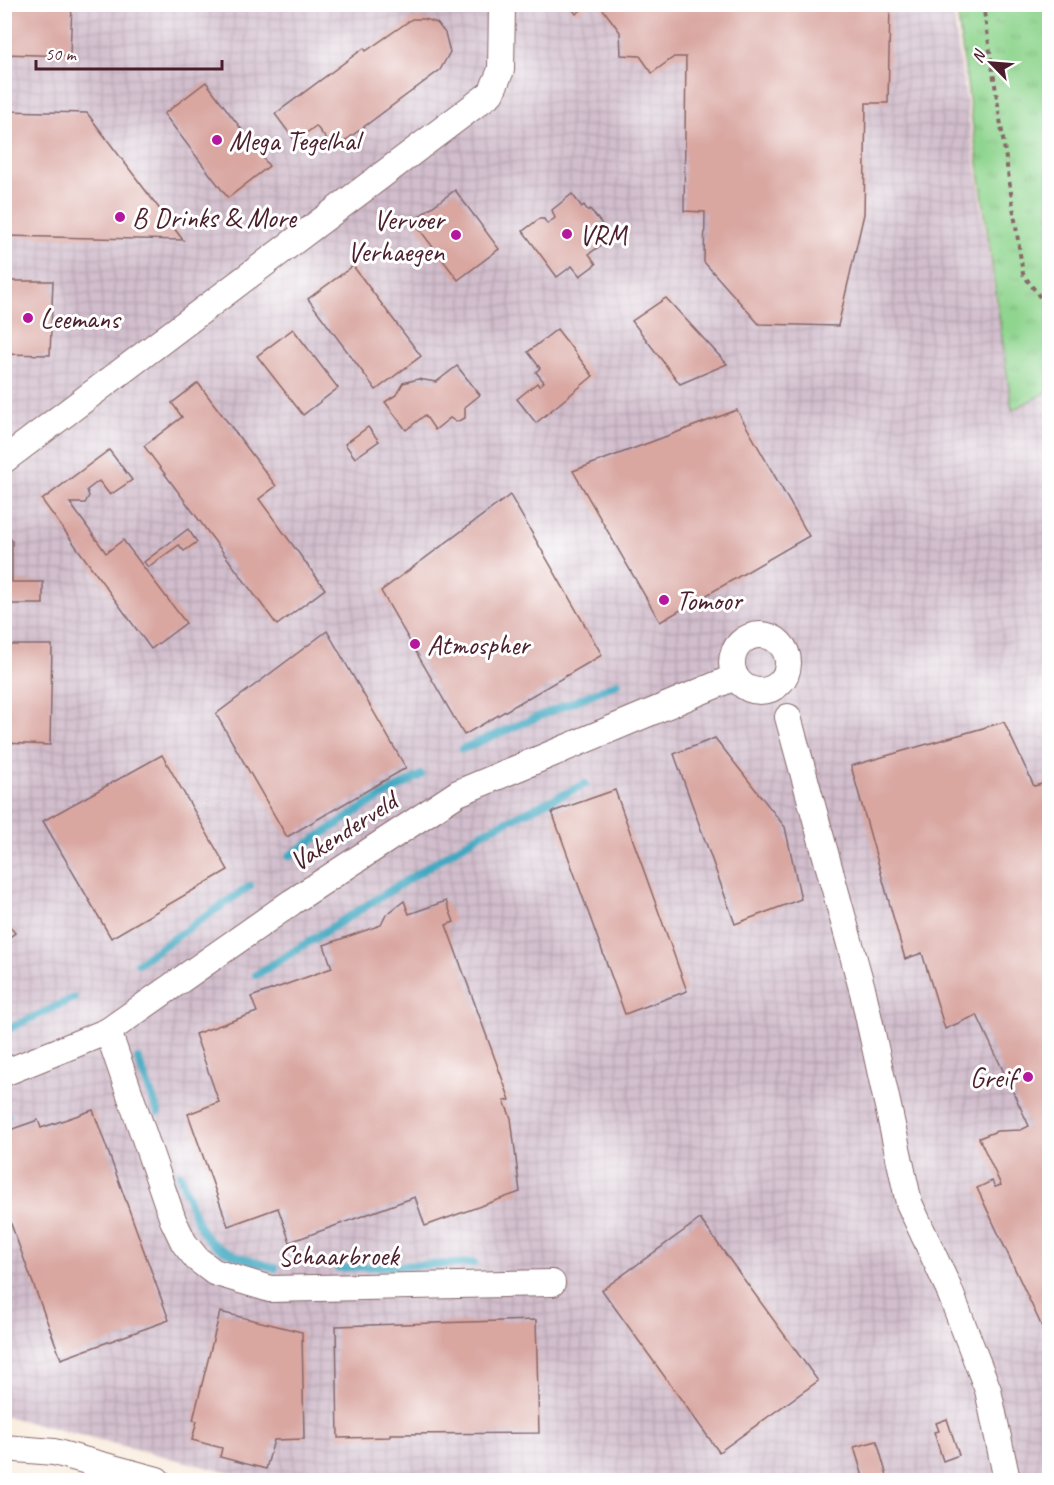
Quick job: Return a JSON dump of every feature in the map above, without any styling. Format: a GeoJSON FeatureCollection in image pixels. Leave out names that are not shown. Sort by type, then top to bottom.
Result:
{"type":"FeatureCollection","features":[{"type":"Feature","properties":{"kind":"street"},"geometry":{"type":"LineString","coordinates":[[4,460],[491,93],[501,70],[502,4]]}},
{"type":"Feature","properties":{"kind":"street","name":"Vakenderveld"},"geometry":{"type":"LineString","coordinates":[[4,1073],[108,1031],[292,902],[458,794],[735,677]]}},
{"type":"Feature","properties":{"kind":"street"},"geometry":{"type":"LineString","coordinates":[[788,717],[863,992],[909,1203],[948,1287],[988,1390],[1007,1480]]}},
{"type":"Feature","properties":{"kind":"street","name":"Schaarbroek"},"geometry":{"type":"LineString","coordinates":[[108,1031],[173,1220],[184,1244],[214,1272],[270,1289],[552,1283]]}},
{"type":"Feature","properties":{"kind":"street"},"geometry":{"type":"LineString","coordinates":[[4,1448],[54,1452],[90,1471],[157,1480]]}},
{"type":"Feature","properties":{"kind":"path"},"geometry":{"type":"LineString","coordinates":[[983,4],[1023,274],[1050,311]]}},
{"type":"Feature","properties":{"kind":"shaded area"},"geometry":{"type":"Polygon","coordinates":[[[4,5],[952,5],[1012,410],[1049,391],[1049,1480],[257,1480],[5,1416],[4,5]]]}},
{"type":"Feature","properties":{"kind":"green space"},"geometry":{"type":"Polygon","coordinates":[[[956,5],[1049,5],[1049,391],[1012,410],[956,5]]]}},
{"type":"Feature","properties":{"kind":"building"},"geometry":{"type":"Polygon","coordinates":[[[4,4],[72,4],[70,56],[4,54],[4,4]]]}},
{"type":"Feature","properties":{"kind":"building"},"geometry":{"type":"Polygon","coordinates":[[[569,4],[589,4],[576,14],[569,4]]]}},
{"type":"Feature","properties":{"kind":"building"},"geometry":{"type":"Polygon","coordinates":[[[599,4],[890,4],[888,103],[866,103],[864,214],[838,326],[759,324],[704,262],[705,212],[684,211],[686,57],[674,57],[652,73],[640,56],[621,55],[620,32],[599,4]]]}},
{"type":"Feature","properties":{"kind":"building"},"geometry":{"type":"Polygon","coordinates":[[[412,19],[425,19],[437,23],[445,33],[450,52],[440,70],[334,149],[316,126],[295,141],[275,114],[364,48],[366,51],[412,19]]]}},
{"type":"Feature","properties":{"kind":"building","name":"Mega Tegelhal"},"geometry":{"type":"Polygon","coordinates":[[[206,82],[269,166],[228,198],[164,114],[206,82]]]}},
{"type":"Feature","properties":{"kind":"building"},"geometry":{"type":"Polygon","coordinates":[[[4,111],[87,113],[183,240],[4,236],[4,111]]]}},
{"type":"Feature","properties":{"kind":"building","name":"Vervoer Verhaegen"},"geometry":{"type":"Polygon","coordinates":[[[455,190],[499,249],[458,280],[413,221],[455,190]]]}},
{"type":"Feature","properties":{"kind":"building","name":"VRM"},"geometry":{"type":"Polygon","coordinates":[[[572,194],[582,207],[584,205],[588,211],[590,209],[612,237],[589,254],[596,264],[580,276],[572,266],[557,277],[523,231],[539,219],[544,219],[547,224],[555,218],[552,210],[572,194]]]}},
{"type":"Feature","properties":{"kind":"building"},"geometry":{"type":"Polygon","coordinates":[[[353,266],[421,356],[376,390],[308,299],[353,266]]]}},
{"type":"Feature","properties":{"kind":"building","name":"Leemans"},"geometry":{"type":"Polygon","coordinates":[[[4,281],[53,281],[50,355],[4,354],[4,281]]]}},
{"type":"Feature","properties":{"kind":"building"},"geometry":{"type":"Polygon","coordinates":[[[666,298],[727,364],[680,384],[632,321],[666,298]]]}},
{"type":"Feature","properties":{"kind":"building"},"geometry":{"type":"Polygon","coordinates":[[[293,329],[338,388],[303,415],[257,356],[293,329]]]}},
{"type":"Feature","properties":{"kind":"building"},"geometry":{"type":"Polygon","coordinates":[[[557,329],[593,376],[536,423],[517,399],[537,383],[539,386],[544,382],[536,372],[540,368],[528,352],[557,329]]]}},
{"type":"Feature","properties":{"kind":"building"},"geometry":{"type":"Polygon","coordinates":[[[457,366],[480,395],[465,407],[465,418],[456,422],[450,418],[435,430],[425,415],[406,430],[385,402],[396,395],[403,383],[418,379],[436,382],[457,366]]]}},
{"type":"Feature","properties":{"kind":"building"},"geometry":{"type":"Polygon","coordinates":[[[198,383],[276,486],[259,499],[325,589],[277,625],[144,446],[182,417],[172,403],[198,383]]]}},
{"type":"Feature","properties":{"kind":"building"},"geometry":{"type":"Polygon","coordinates":[[[737,410],[809,536],[660,622],[573,471],[737,410]]]}},
{"type":"Feature","properties":{"kind":"building"},"geometry":{"type":"Polygon","coordinates":[[[368,427],[379,441],[355,458],[345,444],[368,427]]]}},
{"type":"Feature","properties":{"kind":"building"},"geometry":{"type":"Polygon","coordinates":[[[109,450],[132,480],[110,495],[99,481],[87,490],[89,496],[85,503],[70,503],[106,553],[123,540],[186,623],[151,649],[42,500],[109,450]]]}},
{"type":"Feature","properties":{"kind":"building"},"geometry":{"type":"Polygon","coordinates":[[[510,495],[602,655],[464,735],[381,591],[510,495]]]}},
{"type":"Feature","properties":{"kind":"building"},"geometry":{"type":"Polygon","coordinates":[[[188,529],[197,542],[184,551],[179,545],[148,567],[144,562],[188,529]]]}},
{"type":"Feature","properties":{"kind":"building"},"geometry":{"type":"Polygon","coordinates":[[[4,530],[12,541],[12,582],[43,582],[43,604],[4,604],[4,530]]]}},
{"type":"Feature","properties":{"kind":"building"},"geometry":{"type":"Polygon","coordinates":[[[327,631],[406,768],[287,837],[216,714],[327,631]]]}},
{"type":"Feature","properties":{"kind":"building"},"geometry":{"type":"Polygon","coordinates":[[[4,645],[52,645],[50,745],[4,743],[4,645]]]}},
{"type":"Feature","properties":{"kind":"building","name":"Greif"},"geometry":{"type":"Polygon","coordinates":[[[1004,722],[1034,786],[1050,782],[1050,1344],[977,1188],[992,1181],[995,1187],[1001,1185],[979,1138],[997,1131],[1021,1130],[1029,1126],[977,1015],[945,1029],[922,953],[905,959],[851,766],[1004,722]]]}},
{"type":"Feature","properties":{"kind":"building"},"geometry":{"type":"Polygon","coordinates":[[[715,738],[785,827],[801,899],[735,924],[674,754],[715,738]]]}},
{"type":"Feature","properties":{"kind":"building"},"geometry":{"type":"Polygon","coordinates":[[[162,755],[228,870],[111,938],[43,821],[162,755]]]}},
{"type":"Feature","properties":{"kind":"building"},"geometry":{"type":"Polygon","coordinates":[[[615,790],[687,991],[625,1014],[552,812],[615,790]]]}},
{"type":"Feature","properties":{"kind":"building"},"geometry":{"type":"Polygon","coordinates":[[[404,901],[409,914],[446,901],[454,922],[446,925],[510,1100],[504,1101],[511,1118],[520,1192],[425,1226],[415,1197],[290,1242],[278,1208],[228,1226],[188,1114],[219,1102],[195,1034],[257,1012],[251,997],[332,968],[324,945],[381,925],[386,915],[404,901]]]}},
{"type":"Feature","properties":{"kind":"building"},"geometry":{"type":"Polygon","coordinates":[[[4,919],[15,933],[4,941],[4,919]]]}},
{"type":"Feature","properties":{"kind":"building"},"geometry":{"type":"Polygon","coordinates":[[[93,1110],[169,1320],[61,1359],[4,1205],[4,1132],[38,1120],[41,1128],[93,1110]]]}},
{"type":"Feature","properties":{"kind":"building"},"geometry":{"type":"Polygon","coordinates":[[[700,1219],[818,1381],[719,1452],[602,1290],[700,1219]]]}},
{"type":"Feature","properties":{"kind":"building"},"geometry":{"type":"Polygon","coordinates":[[[220,1312],[302,1332],[304,1439],[274,1440],[266,1469],[220,1457],[222,1448],[192,1440],[197,1421],[193,1420],[220,1312]]]}},
{"type":"Feature","properties":{"kind":"building"},"geometry":{"type":"Polygon","coordinates":[[[536,1320],[539,1433],[390,1434],[390,1437],[338,1438],[336,1326],[536,1320]]]}},
{"type":"Feature","properties":{"kind":"building"},"geometry":{"type":"Polygon","coordinates":[[[947,1419],[959,1455],[943,1461],[934,1432],[939,1431],[936,1423],[947,1419]]]}},
{"type":"Feature","properties":{"kind":"building"},"geometry":{"type":"Polygon","coordinates":[[[877,1441],[888,1480],[864,1480],[854,1447],[877,1441]]]}},
{"type":"Feature","properties":{"kind":"waterway"},"geometry":{"type":"LineString","coordinates":[[462,749],[618,683]]}},
{"type":"Feature","properties":{"kind":"waterway"},"geometry":{"type":"LineString","coordinates":[[289,856],[367,805],[421,775]]}},
{"type":"Feature","properties":{"kind":"waterway"},"geometry":{"type":"LineString","coordinates":[[256,975],[482,833],[585,784]]}},
{"type":"Feature","properties":{"kind":"waterway"},"geometry":{"type":"LineString","coordinates":[[138,963],[250,886]]}},
{"type":"Feature","properties":{"kind":"waterway"},"geometry":{"type":"LineString","coordinates":[[4,1031],[74,998]]}},
{"type":"Feature","properties":{"kind":"waterway"},"geometry":{"type":"LineString","coordinates":[[138,1059],[158,1112]]}},
{"type":"Feature","properties":{"kind":"waterway"},"geometry":{"type":"LineString","coordinates":[[180,1174],[195,1216],[209,1240],[232,1254],[275,1268]]}},
{"type":"Feature","properties":{"kind":"waterway"},"geometry":{"type":"LineString","coordinates":[[338,1268],[474,1263]]}},
{"type":"Feature","properties":{"kind":"place","name":"Mega Tegelhal"},"geometry":{"type":"Point","coordinates":[217,140]}},
{"type":"Feature","properties":{"kind":"place","name":"B Drinks & More"},"geometry":{"type":"Point","coordinates":[120,217]}},
{"type":"Feature","properties":{"kind":"place","name":"VRM"},"geometry":{"type":"Point","coordinates":[567,234]}},
{"type":"Feature","properties":{"kind":"place","name":"Vervoer Verhaegen"},"geometry":{"type":"Point","coordinates":[456,235]}},
{"type":"Feature","properties":{"kind":"place","name":"Leemans"},"geometry":{"type":"Point","coordinates":[28,318]}},
{"type":"Feature","properties":{"kind":"place","name":"Tomoor"},"geometry":{"type":"Point","coordinates":[664,600]}},
{"type":"Feature","properties":{"kind":"place","name":"Atmospher"},"geometry":{"type":"Point","coordinates":[415,644]}},
{"type":"Feature","properties":{"kind":"place","name":"Greif"},"geometry":{"type":"Point","coordinates":[1028,1077]}}]}
